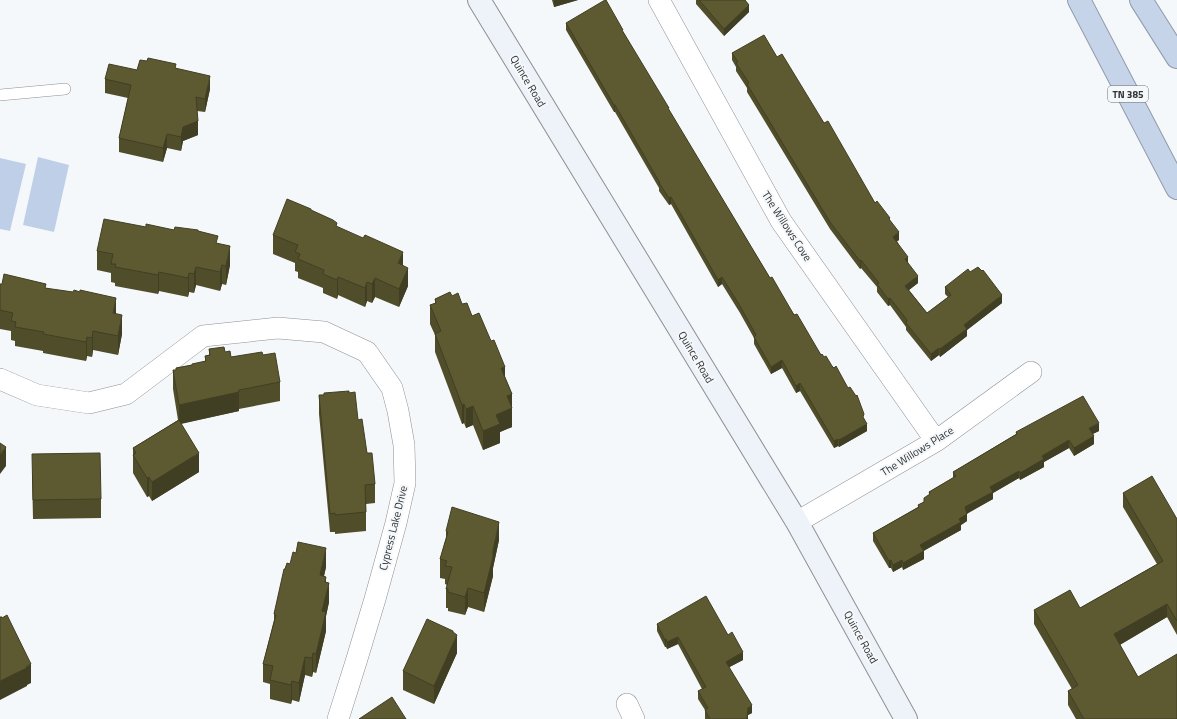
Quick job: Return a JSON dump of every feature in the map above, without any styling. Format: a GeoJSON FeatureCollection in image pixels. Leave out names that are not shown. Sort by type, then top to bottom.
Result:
{"type":"FeatureCollection","features":[{"type":"Feature","properties":{"kind":"highway","name":"TN 385"},"geometry":{"type":"LineString","coordinates":[[1079,0],[1177,188]]}},
{"type":"Feature","properties":{"kind":"highway"},"geometry":{"type":"LineString","coordinates":[[1141,0],[1177,57]]}},
{"type":"Feature","properties":{"kind":"main road","name":"Quince Road"},"geometry":{"type":"LineString","coordinates":[[479,0],[797,522],[906,719]]}},
{"type":"Feature","properties":{"kind":"street","name":"The Willows Cove"},"geometry":{"type":"LineString","coordinates":[[658,0],[781,221],[936,441]]}},
{"type":"Feature","properties":{"kind":"street","name":"Cypress Lake Drive"},"geometry":{"type":"LineString","coordinates":[[0,379],[37,395],[89,403],[126,394],[203,336],[278,328],[324,332],[367,352],[392,388],[398,410],[404,445],[405,483],[396,523],[375,599],[338,719]]}},
{"type":"Feature","properties":{"kind":"street","name":"The Willows Place"},"geometry":{"type":"LineString","coordinates":[[797,522],[936,441],[1031,372]]}},
{"type":"Feature","properties":{"kind":"lane"},"geometry":{"type":"LineString","coordinates":[[0,95],[65,89]]}},
{"type":"Feature","properties":{"kind":"shaded area"},"geometry":{"type":"Polygon","coordinates":[[[38,157],[69,165],[54,232],[23,225],[38,157]]]}},
{"type":"Feature","properties":{"kind":"shaded area"},"geometry":{"type":"Polygon","coordinates":[[[0,158],[26,164],[10,231],[0,229],[0,158]]]}},
{"type":"Feature","properties":{"kind":"building"},"geometry":{"type":"Polygon","coordinates":[[[605,0],[770,278],[772,277],[794,315],[797,314],[821,355],[822,354],[824,357],[826,356],[834,368],[836,366],[848,388],[850,387],[856,396],[857,395],[864,414],[863,417],[867,424],[839,440],[834,441],[800,383],[796,386],[782,360],[771,367],[754,337],[756,335],[740,306],[722,277],[718,280],[671,197],[669,198],[659,183],[566,23],[605,0]]]}},
{"type":"Feature","properties":{"kind":"building"},"geometry":{"type":"Polygon","coordinates":[[[699,0],[745,0],[749,5],[724,29],[699,0]]]}},
{"type":"Feature","properties":{"kind":"building"},"geometry":{"type":"Polygon","coordinates":[[[764,35],[777,57],[782,54],[824,123],[828,121],[875,203],[877,201],[899,232],[893,237],[908,257],[905,259],[918,276],[905,286],[927,313],[951,295],[945,287],[968,269],[970,272],[978,267],[982,271],[983,270],[1002,295],[964,325],[967,329],[931,354],[906,323],[907,320],[877,284],[879,283],[830,222],[747,84],[749,83],[736,63],[738,62],[732,53],[764,35]]]}},
{"type":"Feature","properties":{"kind":"building"},"geometry":{"type":"Polygon","coordinates":[[[148,58],[176,64],[175,68],[210,76],[205,99],[196,97],[198,121],[183,127],[181,137],[167,134],[163,148],[119,138],[131,85],[105,79],[109,64],[137,70],[140,60],[147,61],[148,58]]]}},
{"type":"Feature","properties":{"kind":"building"},"geometry":{"type":"Polygon","coordinates":[[[287,199],[333,220],[337,223],[336,226],[363,238],[365,235],[403,252],[398,263],[408,268],[399,289],[375,278],[372,284],[367,282],[365,288],[338,277],[337,280],[323,274],[324,270],[298,259],[300,254],[295,252],[298,245],[273,235],[287,199]]]}},
{"type":"Feature","properties":{"kind":"building"},"geometry":{"type":"Polygon","coordinates":[[[104,219],[146,227],[146,224],[174,230],[175,227],[198,230],[218,236],[216,243],[230,246],[226,266],[222,265],[220,272],[196,267],[194,274],[189,273],[188,278],[159,272],[158,275],[115,267],[116,264],[111,264],[113,254],[97,251],[104,219]]]}},
{"type":"Feature","properties":{"kind":"building"},"geometry":{"type":"Polygon","coordinates":[[[4,274],[46,284],[45,288],[73,292],[74,290],[80,292],[80,290],[116,298],[113,313],[122,315],[118,336],[93,331],[92,338],[87,337],[86,342],[15,327],[16,322],[11,321],[13,313],[0,310],[0,284],[2,284],[4,274]]]}},
{"type":"Feature","properties":{"kind":"building"},"geometry":{"type":"Polygon","coordinates":[[[450,292],[452,296],[458,293],[462,304],[467,303],[472,316],[479,313],[491,341],[494,340],[505,367],[501,368],[512,394],[507,396],[512,408],[496,415],[500,424],[483,431],[473,406],[466,409],[464,404],[462,405],[435,334],[441,331],[430,305],[436,303],[435,299],[450,292]]]}},
{"type":"Feature","properties":{"kind":"building"},"geometry":{"type":"Polygon","coordinates":[[[224,347],[225,352],[230,351],[231,357],[262,352],[263,355],[275,353],[280,382],[239,390],[239,392],[179,405],[173,370],[206,361],[205,356],[210,355],[209,349],[224,347]]]}},
{"type":"Feature","properties":{"kind":"building"},"geometry":{"type":"Polygon","coordinates":[[[349,391],[349,393],[355,392],[358,420],[362,419],[367,453],[372,453],[375,484],[365,485],[366,512],[335,515],[335,513],[330,514],[319,395],[324,395],[324,393],[349,391]]]}},
{"type":"Feature","properties":{"kind":"building"},"geometry":{"type":"Polygon","coordinates":[[[1083,396],[1099,423],[1089,428],[1094,436],[1074,448],[1069,440],[1042,456],[1044,459],[1020,473],[1019,471],[990,487],[993,492],[965,507],[967,514],[959,519],[961,522],[920,545],[924,551],[903,563],[902,560],[893,565],[891,560],[889,561],[873,533],[919,507],[918,505],[924,502],[924,498],[930,494],[929,492],[956,476],[953,472],[1017,434],[1016,432],[1083,396]]]}},
{"type":"Feature","properties":{"kind":"building"},"geometry":{"type":"Polygon","coordinates":[[[179,420],[199,453],[152,482],[149,477],[147,478],[133,455],[136,453],[133,448],[179,420]]]}},
{"type":"Feature","properties":{"kind":"building"},"geometry":{"type":"Polygon","coordinates":[[[0,443],[6,447],[0,455],[0,443]]]}},
{"type":"Feature","properties":{"kind":"building"},"geometry":{"type":"Polygon","coordinates":[[[100,453],[101,499],[33,500],[32,454],[100,453]]]}},
{"type":"Feature","properties":{"kind":"building"},"geometry":{"type":"Polygon","coordinates":[[[1152,476],[1177,519],[1177,621],[1167,604],[1114,634],[1138,677],[1177,654],[1177,719],[1084,719],[1068,691],[1078,685],[1034,610],[1070,590],[1080,608],[1163,561],[1123,493],[1152,476]]]}},
{"type":"Feature","properties":{"kind":"building"},"geometry":{"type":"Polygon","coordinates":[[[452,507],[499,522],[493,557],[484,593],[468,588],[465,597],[448,592],[448,589],[446,589],[452,567],[445,566],[447,561],[440,559],[448,532],[446,531],[452,507]]]}},
{"type":"Feature","properties":{"kind":"building"},"geometry":{"type":"Polygon","coordinates":[[[298,542],[326,548],[320,575],[326,577],[325,582],[329,583],[322,611],[326,612],[316,654],[313,653],[312,658],[305,657],[299,683],[292,681],[291,685],[270,680],[273,666],[263,664],[276,615],[274,614],[284,569],[287,563],[290,564],[293,552],[296,553],[298,542]]]}},
{"type":"Feature","properties":{"kind":"building"},"geometry":{"type":"Polygon","coordinates":[[[706,596],[728,635],[732,632],[743,652],[726,662],[752,705],[748,708],[747,719],[710,719],[705,710],[708,708],[698,691],[706,687],[678,637],[667,642],[657,624],[706,596]]]}},
{"type":"Feature","properties":{"kind":"building"},"geometry":{"type":"Polygon","coordinates":[[[7,615],[31,664],[26,666],[27,668],[0,681],[0,617],[2,618],[7,615]]]}},
{"type":"Feature","properties":{"kind":"building"},"geometry":{"type":"Polygon","coordinates":[[[427,619],[453,631],[457,635],[434,686],[403,671],[427,619]]]}},
{"type":"Feature","properties":{"kind":"building"},"geometry":{"type":"Polygon","coordinates":[[[392,697],[406,719],[359,719],[392,697]]]}}]}
